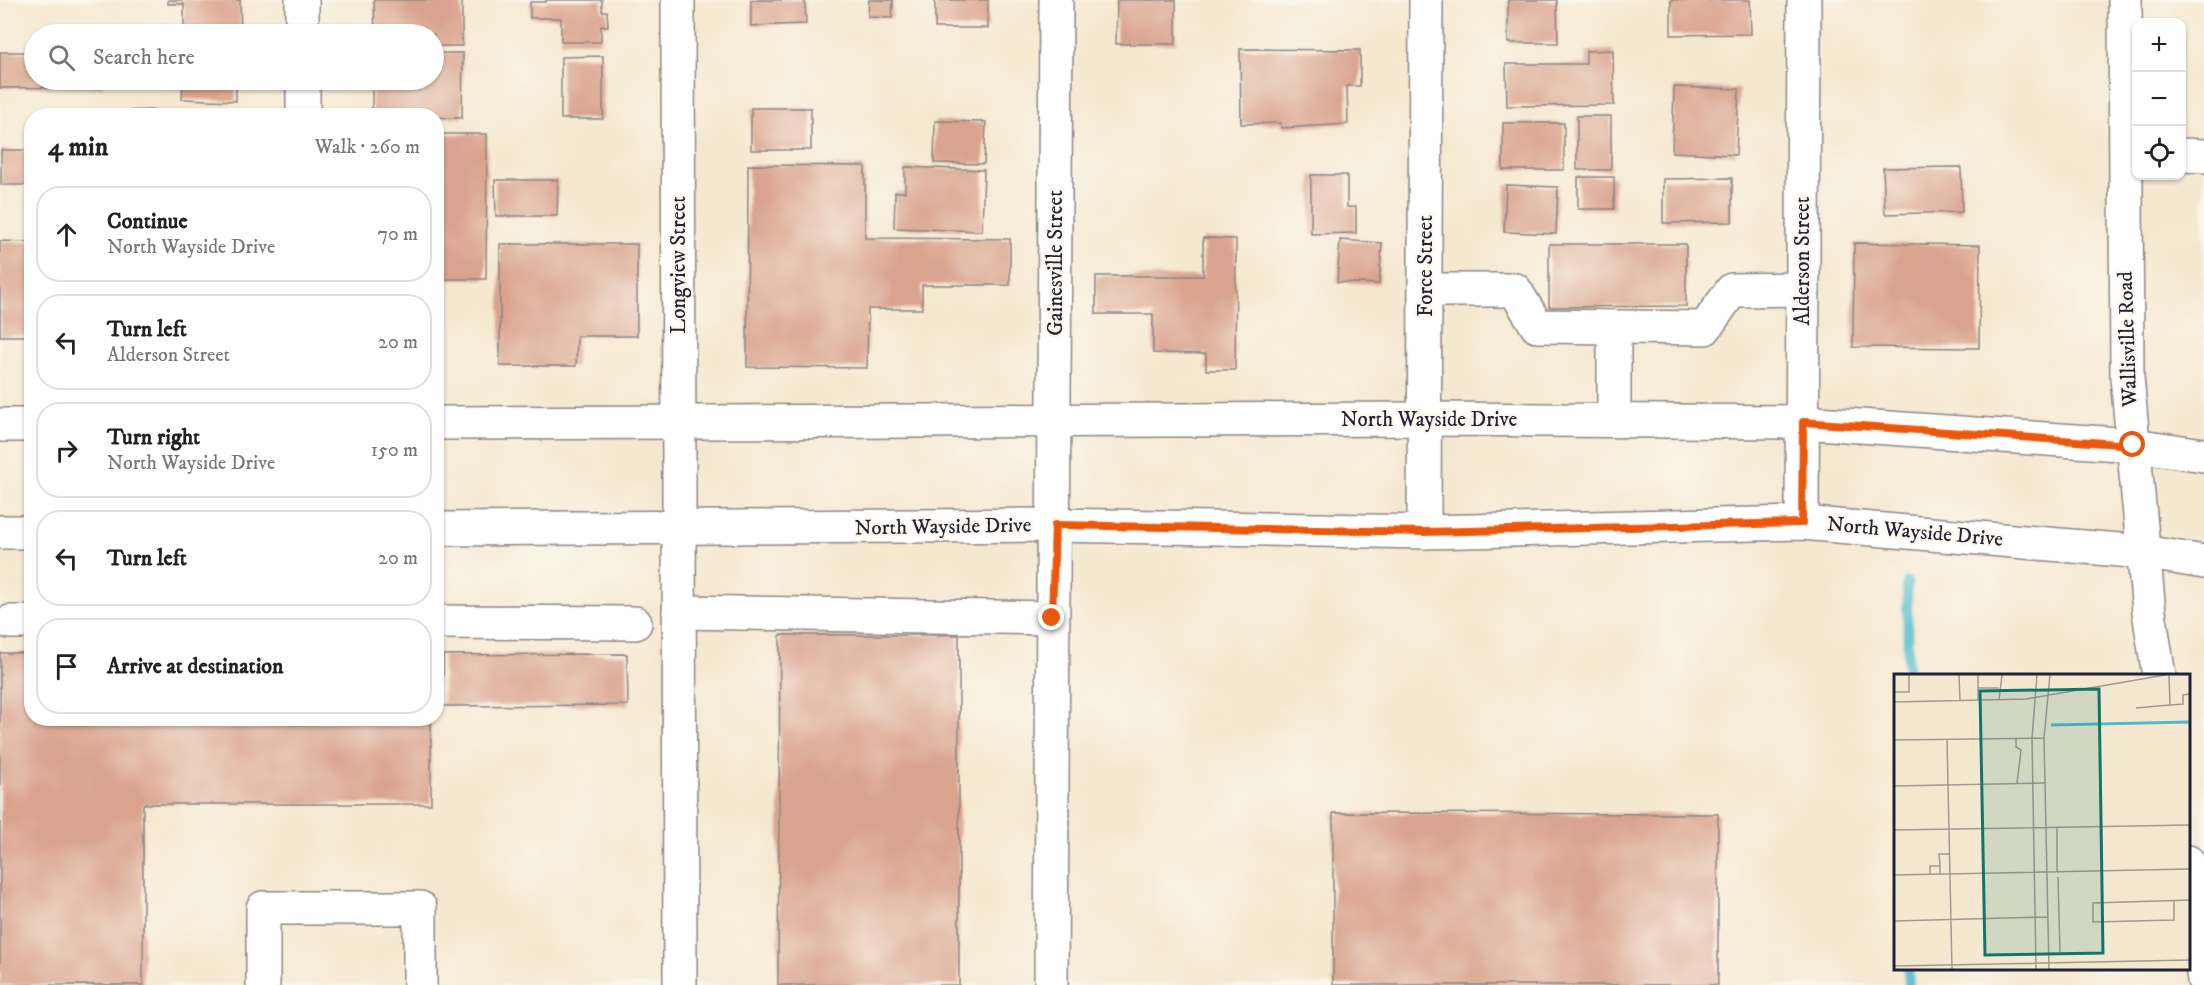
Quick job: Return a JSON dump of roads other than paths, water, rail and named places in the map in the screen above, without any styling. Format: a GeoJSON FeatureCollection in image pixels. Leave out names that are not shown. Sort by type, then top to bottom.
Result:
{"type":"FeatureCollection","features":[{"type":"Feature","properties":{"kind":"main road"},"geometry":{"type":"LineString","coordinates":[[302,0],[302,24]]}},
{"type":"Feature","properties":{"kind":"main road","name":"Longview Street"},"geometry":{"type":"LineString","coordinates":[[678,0],[680,985]]}},
{"type":"Feature","properties":{"kind":"main road","name":"Gainesville Street"},"geometry":{"type":"LineString","coordinates":[[1051,985],[1052,618],[1056,421],[1056,0]]}},
{"type":"Feature","properties":{"kind":"main road","name":"Force Street"},"geometry":{"type":"LineString","coordinates":[[1424,532],[1426,0]]}},
{"type":"Feature","properties":{"kind":"main road","name":"Alderson Street"},"geometry":{"type":"LineString","coordinates":[[1802,523],[1804,0]]}},
{"type":"Feature","properties":{"kind":"main road","name":"Wallisville Road"},"geometry":{"type":"LineString","coordinates":[[2125,0],[2131,155],[2127,377],[2143,552],[2159,674]]}},
{"type":"Feature","properties":{"kind":"main road"},"geometry":{"type":"LineString","coordinates":[[303,90],[303,108]]}},
{"type":"Feature","properties":{"kind":"main road"},"geometry":{"type":"LineString","coordinates":[[2186,155],[2204,156]]}},
{"type":"Feature","properties":{"kind":"main road"},"geometry":{"type":"LineString","coordinates":[[1426,290],[1515,290],[1537,326],[1705,328],[1732,290],[1803,289]]}},
{"type":"Feature","properties":{"kind":"main road"},"geometry":{"type":"LineString","coordinates":[[1614,327],[1614,420]]}},
{"type":"Feature","properties":{"kind":"main road","name":"North Wayside Drive"},"geometry":{"type":"LineString","coordinates":[[444,423],[1426,419],[1803,422],[2133,445],[2204,455]]}},
{"type":"Feature","properties":{"kind":"main road"},"geometry":{"type":"LineString","coordinates":[[0,425],[24,425]]}},
{"type":"Feature","properties":{"kind":"main road","name":"North Wayside Drive"},"geometry":{"type":"LineString","coordinates":[[444,529],[1055,525],[1424,532],[1802,523],[2143,552],[2204,562]]}},
{"type":"Feature","properties":{"kind":"main road"},"geometry":{"type":"LineString","coordinates":[[0,532],[24,531]]}},
{"type":"Feature","properties":{"kind":"main road"},"geometry":{"type":"LineString","coordinates":[[679,612],[1052,618]]}},
{"type":"Feature","properties":{"kind":"main road"},"geometry":{"type":"LineString","coordinates":[[444,622],[635,623]]}},
{"type":"Feature","properties":{"kind":"main road"},"geometry":{"type":"LineString","coordinates":[[2189,876],[2204,980]]}},
{"type":"Feature","properties":{"kind":"main road"},"geometry":{"type":"LineString","coordinates":[[263,985],[263,908],[420,908],[420,985]]}},
{"type":"Feature","properties":{"kind":"waterway"},"geometry":{"type":"LineString","coordinates":[[1907,582],[1908,674]]}},
{"type":"Feature","properties":{"kind":"waterway"},"geometry":{"type":"LineString","coordinates":[[1908,970],[1909,985]]}}]}
